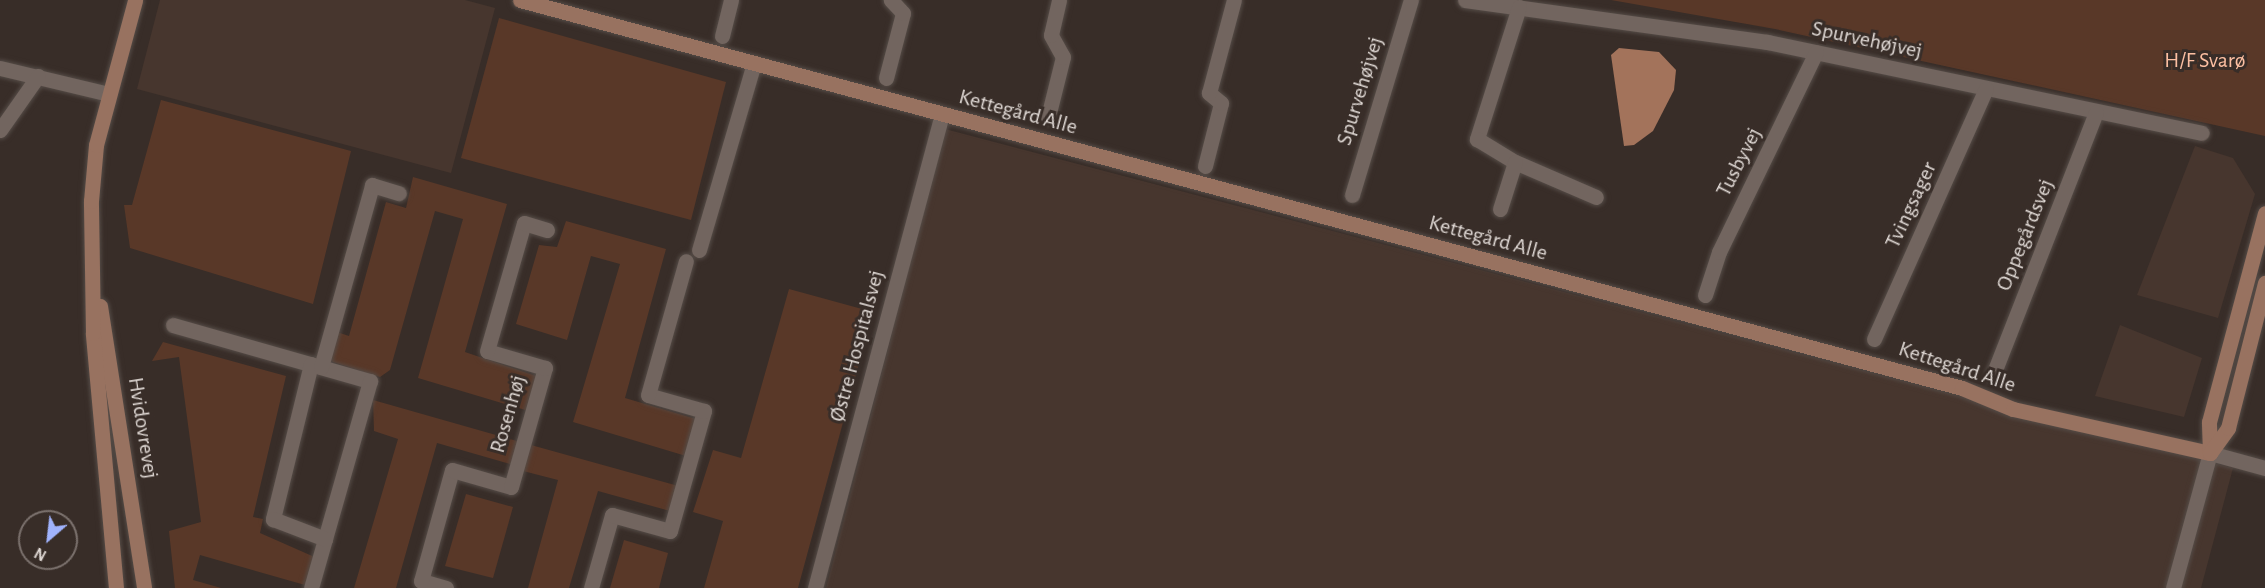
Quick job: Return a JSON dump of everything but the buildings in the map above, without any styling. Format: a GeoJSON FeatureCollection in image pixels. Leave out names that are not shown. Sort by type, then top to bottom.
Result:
{"type":"FeatureCollection","features":[{"type":"Feature","properties":{"kind":"street","name":"Hvidovrevej"},"geometry":{"type":"LineString","coordinates":[[116,588],[93,333],[94,277],[91,201],[109,94],[135,0]]}},
{"type":"Feature","properties":{"kind":"street","name":"Kettegård Alle"},"geometry":{"type":"LineString","coordinates":[[520,0],[1962,388],[2022,411],[2210,453],[2265,468]]}},
{"type":"Feature","properties":{"kind":"street"},"geometry":{"type":"LineString","coordinates":[[722,36],[731,0]]}},
{"type":"Feature","properties":{"kind":"street"},"geometry":{"type":"LineString","coordinates":[[885,78],[903,13],[891,0]]}},
{"type":"Feature","properties":{"kind":"street"},"geometry":{"type":"LineString","coordinates":[[1048,117],[1063,57],[1051,35],[1059,0]]}},
{"type":"Feature","properties":{"kind":"street"},"geometry":{"type":"LineString","coordinates":[[1205,166],[1221,103],[1209,93],[1234,0]]}},
{"type":"Feature","properties":{"kind":"street","name":"Spurvehøjvej"},"geometry":{"type":"LineString","coordinates":[[1352,195],[1411,0]]}},
{"type":"Feature","properties":{"kind":"street","name":"Spurvehøjvej"},"geometry":{"type":"LineString","coordinates":[[1465,0],[1660,24],[1816,52],[2202,133]]}},
{"type":"Feature","properties":{"kind":"street"},"geometry":{"type":"LineString","coordinates":[[1519,7],[1478,139],[1515,162],[1596,197]]}},
{"type":"Feature","properties":{"kind":"street","name":"Tusbyvej"},"geometry":{"type":"LineString","coordinates":[[1705,295],[1719,252],[1816,52]]}},
{"type":"Feature","properties":{"kind":"street"},"geometry":{"type":"LineString","coordinates":[[699,250],[754,63]]}},
{"type":"Feature","properties":{"kind":"street"},"geometry":{"type":"LineString","coordinates":[[0,68],[109,94]]}},
{"type":"Feature","properties":{"kind":"street"},"geometry":{"type":"LineString","coordinates":[[0,130],[38,76]]}},
{"type":"Feature","properties":{"kind":"street","name":"Tvingsager"},"geometry":{"type":"LineString","coordinates":[[1874,339],[1986,89]]}},
{"type":"Feature","properties":{"kind":"street","name":"Oppegårdsvej"},"geometry":{"type":"LineString","coordinates":[[1993,375],[2096,112]]}},
{"type":"Feature","properties":{"kind":"street","name":"Østre Hospitalsvej"},"geometry":{"type":"LineString","coordinates":[[815,588],[942,115]]}},
{"type":"Feature","properties":{"kind":"street"},"geometry":{"type":"LineString","coordinates":[[1500,209],[1515,162]]}},
{"type":"Feature","properties":{"kind":"street"},"geometry":{"type":"LineString","coordinates":[[325,539],[273,519],[316,365],[372,185],[399,193]]}},
{"type":"Feature","properties":{"kind":"street"},"geometry":{"type":"LineString","coordinates":[[2173,588],[2210,453],[2209,422],[2265,213]]}},
{"type":"Feature","properties":{"kind":"street","name":"Rosenhøj"},"geometry":{"type":"LineString","coordinates":[[446,588],[421,581],[452,470],[511,487],[545,368],[488,351],[524,223],[547,230]]}},
{"type":"Feature","properties":{"kind":"street"},"geometry":{"type":"LineString","coordinates":[[591,588],[612,515],[670,531],[704,411],[648,395],[686,261]]}},
{"type":"Feature","properties":{"kind":"street","name":"Hvidovrevej"},"geometry":{"type":"LineString","coordinates":[[94,277],[144,588]]}},
{"type":"Feature","properties":{"kind":"street"},"geometry":{"type":"LineString","coordinates":[[2210,453],[2228,428],[2265,283]]}},
{"type":"Feature","properties":{"kind":"street"},"geometry":{"type":"LineString","coordinates":[[173,325],[370,381],[311,588]]}},
{"type":"Feature","properties":{"kind":"shaded area"},"geometry":{"type":"Polygon","coordinates":[[[160,0],[465,0],[495,8],[451,173],[137,89],[160,0]]]}},
{"type":"Feature","properties":{"kind":"shaded area"},"geometry":{"type":"Polygon","coordinates":[[[1619,48],[1659,52],[1676,70],[1674,90],[1653,131],[1634,145],[1624,146],[1611,55],[1619,48]]]}},
{"type":"Feature","properties":{"kind":"shaded area"},"geometry":{"type":"Polygon","coordinates":[[[945,129],[2233,468],[2201,588],[826,588],[945,129]]]}},
{"type":"Feature","properties":{"kind":"shaded area"},"geometry":{"type":"Polygon","coordinates":[[[2195,146],[2233,158],[2255,194],[2218,318],[2137,295],[2195,146]]]}},
{"type":"Feature","properties":{"kind":"shaded area"},"geometry":{"type":"Polygon","coordinates":[[[2120,325],[2202,358],[2184,417],[2095,396],[2120,325]]]}},
{"type":"Feature","properties":{"kind":"green space","name":"H/F Svarø"},"geometry":{"type":"Polygon","coordinates":[[[1611,0],[2265,0],[2265,136],[1775,29],[1611,0]]]}},
{"type":"Feature","properties":{"kind":"green space"},"geometry":{"type":"Polygon","coordinates":[[[499,18],[726,82],[691,220],[461,158],[499,18]]]}},
{"type":"Feature","properties":{"kind":"green space"},"geometry":{"type":"Polygon","coordinates":[[[161,100],[351,151],[313,304],[130,248],[124,205],[132,205],[161,100]]]}},
{"type":"Feature","properties":{"kind":"green space"},"geometry":{"type":"Polygon","coordinates":[[[413,177],[507,204],[465,352],[542,378],[532,412],[418,378],[463,219],[435,211],[390,370],[380,377],[333,362],[324,354],[331,330],[349,336],[386,202],[406,208],[413,177]]]}},
{"type":"Feature","properties":{"kind":"green space"},"geometry":{"type":"Polygon","coordinates":[[[566,221],[666,249],[625,398],[696,419],[686,456],[573,422],[620,264],[591,256],[567,340],[516,324],[539,245],[557,247],[566,221]]]}},
{"type":"Feature","properties":{"kind":"green space"},"geometry":{"type":"Polygon","coordinates":[[[789,289],[873,312],[798,588],[704,588],[723,521],[693,512],[713,450],[741,458],[789,289]]]}},
{"type":"Feature","properties":{"kind":"green space"},"geometry":{"type":"Polygon","coordinates":[[[163,342],[286,376],[253,517],[263,519],[260,533],[319,559],[312,587],[200,555],[193,580],[221,588],[175,588],[169,531],[201,522],[179,357],[152,361],[163,342]]]}},
{"type":"Feature","properties":{"kind":"green space"},"geometry":{"type":"Polygon","coordinates":[[[373,400],[524,443],[517,466],[437,443],[396,588],[354,588],[398,439],[374,431],[373,400]]]}},
{"type":"Feature","properties":{"kind":"green space"},"geometry":{"type":"Polygon","coordinates":[[[531,445],[682,487],[670,511],[598,491],[569,588],[528,588],[558,480],[523,471],[531,445]]]}},
{"type":"Feature","properties":{"kind":"green space"},"geometry":{"type":"Polygon","coordinates":[[[466,494],[513,507],[493,578],[445,566],[466,494]]]}},
{"type":"Feature","properties":{"kind":"green space"},"geometry":{"type":"Polygon","coordinates":[[[624,540],[668,553],[659,588],[610,588],[624,540]]]}}]}
